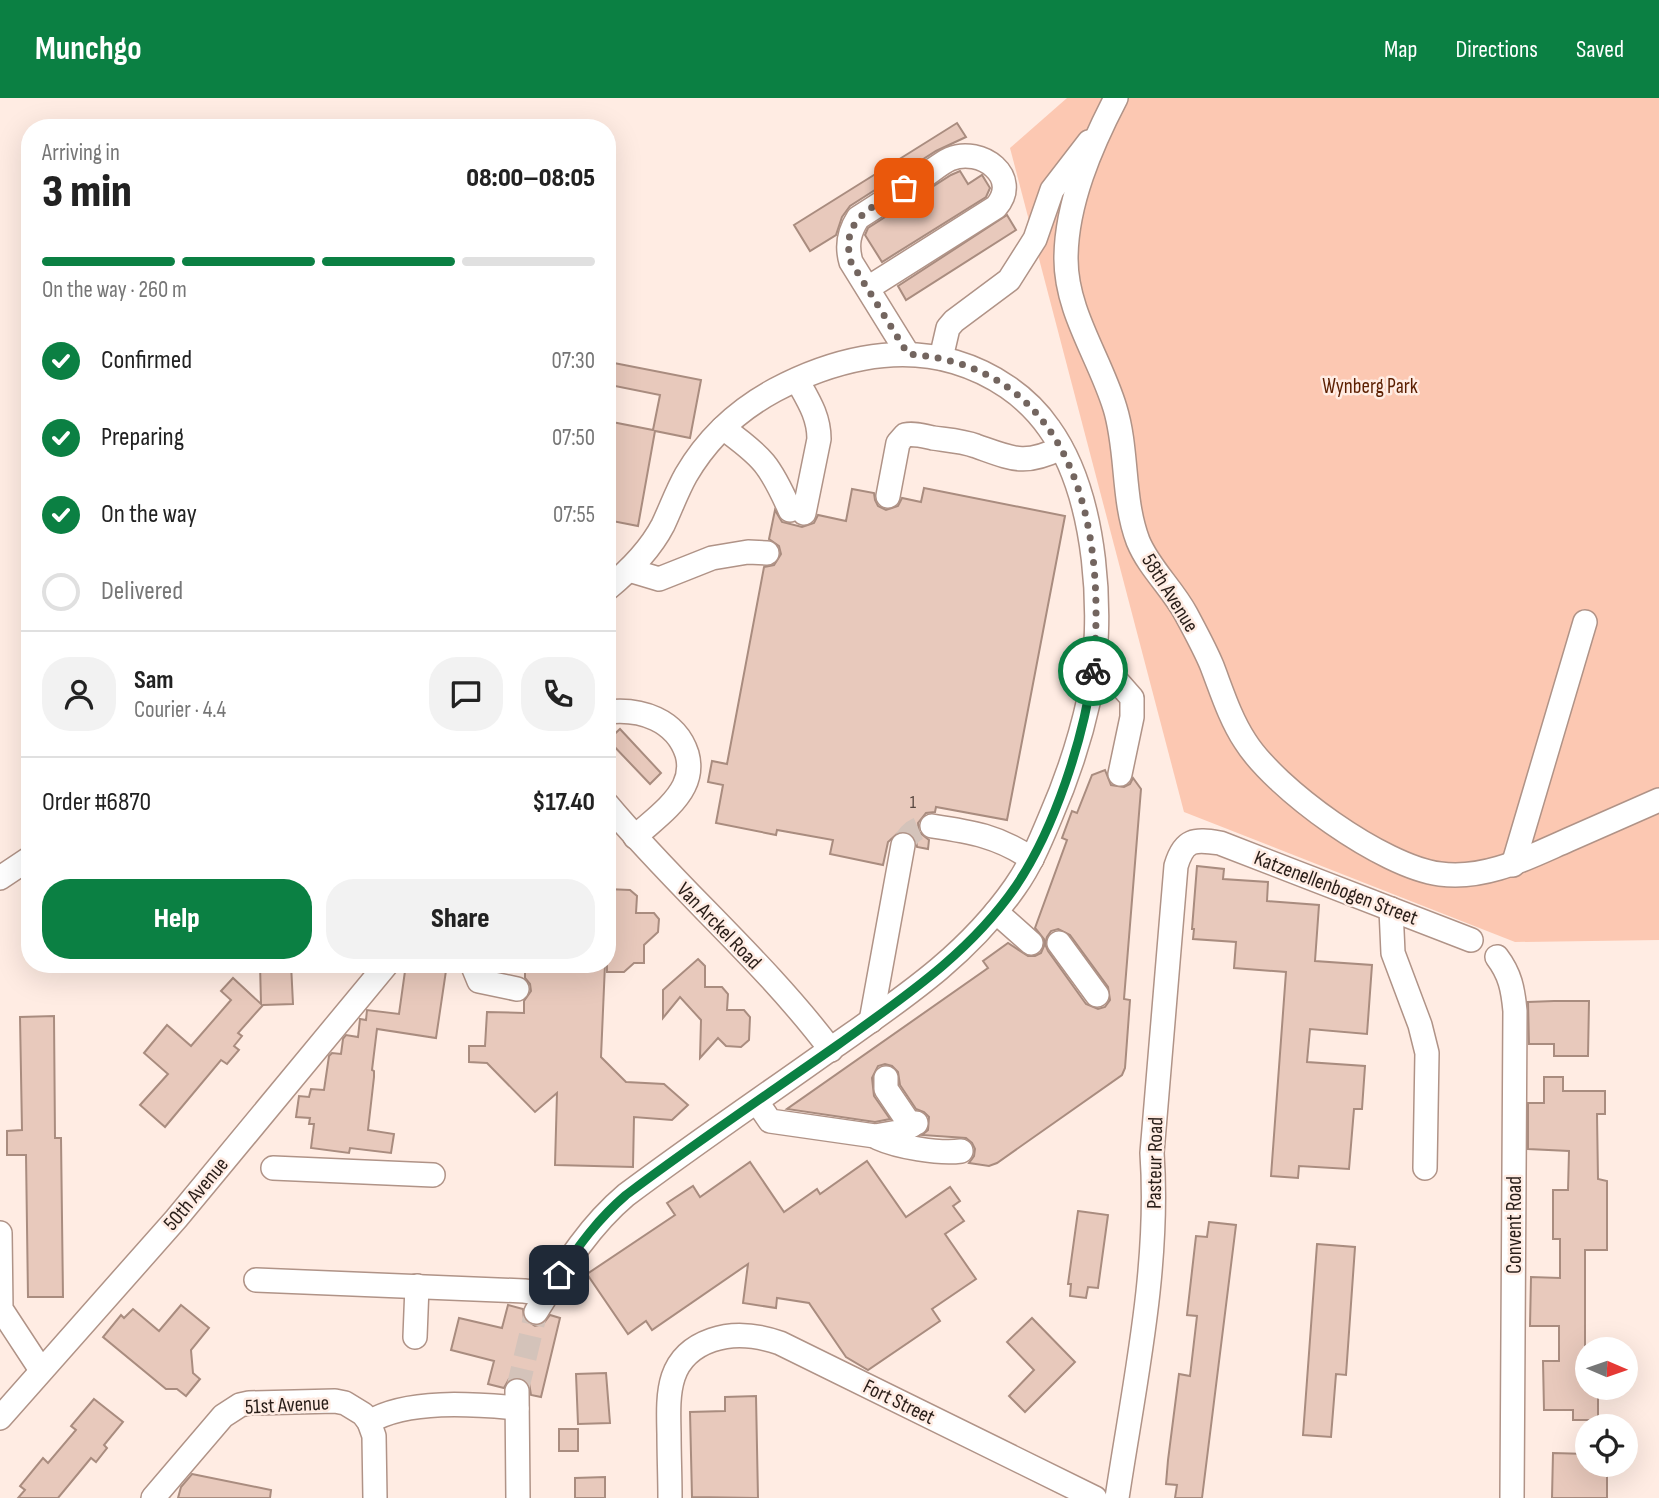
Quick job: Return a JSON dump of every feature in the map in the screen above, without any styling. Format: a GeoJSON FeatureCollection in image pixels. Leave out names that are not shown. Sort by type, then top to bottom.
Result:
{"type":"FeatureCollection","features":[{"type":"Feature","properties":{"kind":"street","name":"58th Avenue"},"geometry":{"type":"LineString","coordinates":[[1116,98],[1101,127],[1082,177],[1070,221],[1066,258],[1068,289],[1103,372],[1116,412],[1138,539],[1148,561],[1184,611],[1211,663],[1226,705],[1246,742],[1273,776],[1364,843],[1398,862],[1439,874],[1476,875],[1513,865],[1659,800]]}},
{"type":"Feature","properties":{"kind":"street"},"geometry":{"type":"LineString","coordinates":[[941,358],[948,328],[1009,280],[1018,268],[1035,239],[1052,190],[1101,127]]}},
{"type":"Feature","properties":{"kind":"street"},"geometry":{"type":"LineString","coordinates":[[868,288],[996,207],[1005,189],[1000,172],[984,160],[951,159],[858,218],[849,235],[848,253],[851,262],[908,354]]}},
{"type":"Feature","properties":{"kind":"street"},"geometry":{"type":"LineString","coordinates":[[256,1280],[524,1291],[542,1303],[588,1233],[605,1213],[643,1182],[924,984],[996,912],[1032,859],[1066,781],[1089,699],[1093,669],[1096,582],[1091,542],[1077,481],[1061,448],[1050,428],[1029,404],[993,378],[973,368],[941,358],[908,354],[868,357],[832,366],[758,400],[723,428],[697,458],[678,489],[655,538],[629,570],[616,581]]}},
{"type":"Feature","properties":{"kind":"street"},"geometry":{"type":"LineString","coordinates":[[723,428],[752,449],[767,465],[797,511],[820,439],[820,429],[815,411],[797,380]]}},
{"type":"Feature","properties":{"kind":"street"},"geometry":{"type":"LineString","coordinates":[[888,495],[898,443],[905,435],[963,443],[999,456],[1022,460],[1040,458],[1061,448]]}},
{"type":"Feature","properties":{"kind":"street"},"geometry":{"type":"LineString","coordinates":[[629,570],[659,579],[712,558],[739,553],[767,553]]}},
{"type":"Feature","properties":{"kind":"street"},"geometry":{"type":"LineString","coordinates":[[1513,865],[1585,622]]}},
{"type":"Feature","properties":{"kind":"street"},"geometry":{"type":"LineString","coordinates":[[1093,669],[1118,681],[1132,698],[1132,717],[1120,774]]}},
{"type":"Feature","properties":{"kind":"street"},"geometry":{"type":"LineString","coordinates":[[616,712],[636,712],[659,720],[677,735],[688,757],[688,775],[681,792],[635,837]]}},
{"type":"Feature","properties":{"kind":"street","name":"Van Arckel Road"},"geometry":{"type":"LineString","coordinates":[[616,815],[795,1006],[831,1049]]}},
{"type":"Feature","properties":{"kind":"street"},"geometry":{"type":"LineString","coordinates":[[932,826],[993,837],[1032,859]]}},
{"type":"Feature","properties":{"kind":"street","name":"Katzenellenbogen Street"},"geometry":{"type":"LineString","coordinates":[[1201,840],[1220,843],[1471,940]]}},
{"type":"Feature","properties":{"kind":"street","name":"Pasteur Road"},"geometry":{"type":"LineString","coordinates":[[1117,1498],[1146,1309],[1156,1197],[1152,1153],[1176,866],[1181,850],[1192,842],[1201,840]]}},
{"type":"Feature","properties":{"kind":"street"},"geometry":{"type":"LineString","coordinates":[[871,1021],[903,845]]}},
{"type":"Feature","properties":{"kind":"street"},"geometry":{"type":"LineString","coordinates":[[0,878],[21,864]]}},
{"type":"Feature","properties":{"kind":"street"},"geometry":{"type":"LineString","coordinates":[[1391,909],[1393,953],[1420,1025],[1427,1053],[1425,1168]]}},
{"type":"Feature","properties":{"kind":"street"},"geometry":{"type":"LineString","coordinates":[[996,912],[1031,943]]}},
{"type":"Feature","properties":{"kind":"street"},"geometry":{"type":"LineString","coordinates":[[1059,943],[1097,995]]}},
{"type":"Feature","properties":{"kind":"street","name":"Convent Road"},"geometry":{"type":"LineString","coordinates":[[1497,957],[1507,970],[1513,989],[1515,1011],[1513,1498]]}},
{"type":"Feature","properties":{"kind":"street","name":"50th Avenue"},"geometry":{"type":"LineString","coordinates":[[0,1418],[176,1219],[380,973]]}},
{"type":"Feature","properties":{"kind":"street"},"geometry":{"type":"LineString","coordinates":[[476,973],[479,981],[517,989]]}},
{"type":"Feature","properties":{"kind":"street"},"geometry":{"type":"LineString","coordinates":[[875,1136],[898,1132],[914,1124],[886,1089],[886,1078]]}},
{"type":"Feature","properties":{"kind":"street"},"geometry":{"type":"LineString","coordinates":[[757,1102],[770,1121],[875,1136],[898,1144],[948,1152],[961,1151]]}},
{"type":"Feature","properties":{"kind":"street"},"geometry":{"type":"LineString","coordinates":[[273,1168],[433,1175]]}},
{"type":"Feature","properties":{"kind":"street"},"geometry":{"type":"LineString","coordinates":[[0,1233],[0,1309],[41,1370]]}},
{"type":"Feature","properties":{"kind":"street"},"geometry":{"type":"LineString","coordinates":[[415,1337],[417,1286]]}},
{"type":"Feature","properties":{"kind":"street","name":"Fort Street"},"geometry":{"type":"LineString","coordinates":[[670,1498],[670,1385],[679,1365],[698,1346],[732,1335],[764,1338],[780,1343],[1095,1498]]}},
{"type":"Feature","properties":{"kind":"street"},"geometry":{"type":"LineString","coordinates":[[375,1498],[374,1436],[369,1422],[398,1410],[517,1400],[518,1498]]}},
{"type":"Feature","properties":{"kind":"street","name":"51st Avenue"},"geometry":{"type":"LineString","coordinates":[[153,1498],[223,1416],[240,1405],[335,1401],[354,1407],[369,1422]]}},
{"type":"Feature","properties":{"kind":"green space","name":"Wynberg Park"},"geometry":{"type":"Polygon","coordinates":[[[1067,98],[1659,98],[1659,940],[1515,942],[1184,812],[1010,148],[1067,98]]]}},
{"type":"Feature","properties":{"kind":"building"},"geometry":{"type":"Polygon","coordinates":[[[957,123],[966,137],[936,151],[850,206],[842,217],[836,235],[810,251],[794,225],[957,123]]]}},
{"type":"Feature","properties":{"kind":"building"},"geometry":{"type":"Polygon","coordinates":[[[960,171],[968,184],[982,175],[990,188],[986,197],[882,262],[865,235],[868,228],[960,171]]]}},
{"type":"Feature","properties":{"kind":"building"},"geometry":{"type":"Polygon","coordinates":[[[1007,215],[1016,230],[906,300],[898,286],[1007,215]]]}},
{"type":"Feature","properties":{"kind":"building"},"geometry":{"type":"Polygon","coordinates":[[[616,363],[701,380],[690,438],[655,431],[638,526],[616,522],[616,423],[653,430],[660,395],[616,386],[616,363]]]}},
{"type":"Feature","properties":{"kind":"building"},"geometry":{"type":"Polygon","coordinates":[[[924,488],[1065,516],[1007,820],[936,807],[935,812],[926,813],[918,823],[919,832],[929,840],[928,849],[917,847],[911,834],[899,832],[888,842],[883,865],[830,854],[833,840],[777,830],[776,835],[716,823],[723,785],[708,782],[712,761],[727,764],[764,567],[774,565],[781,554],[779,546],[769,539],[775,510],[782,522],[802,527],[814,523],[818,515],[846,521],[852,489],[874,493],[878,506],[886,510],[898,506],[902,498],[921,502],[924,488]]]}},
{"type":"Feature","properties":{"kind":"building"},"geometry":{"type":"Polygon","coordinates":[[[620,729],[661,773],[650,784],[616,748],[616,733],[620,729]]]}},
{"type":"Feature","properties":{"kind":"building"},"geometry":{"type":"Polygon","coordinates":[[[1105,770],[1111,785],[1124,787],[1130,784],[1133,778],[1141,789],[1124,999],[1130,1000],[1125,1068],[1122,1075],[989,1166],[969,1163],[975,1149],[966,1138],[922,1135],[928,1130],[929,1117],[916,1109],[900,1085],[898,1072],[885,1064],[878,1066],[872,1078],[874,1096],[890,1119],[875,1122],[787,1109],[988,968],[983,961],[1008,943],[1028,956],[1041,953],[1044,939],[1035,928],[1067,840],[1062,838],[1072,811],[1077,813],[1092,775],[1105,770]],[[1058,929],[1051,931],[1045,944],[1048,951],[1086,1004],[1098,1009],[1105,1007],[1110,1000],[1108,987],[1070,935],[1058,929]]]}},
{"type":"Feature","properties":{"kind":"building"},"geometry":{"type":"Polygon","coordinates":[[[1197,866],[1224,869],[1223,879],[1268,882],[1267,901],[1319,905],[1315,961],[1372,965],[1367,1034],[1310,1029],[1307,1062],[1365,1066],[1362,1109],[1354,1109],[1349,1169],[1299,1166],[1298,1178],[1271,1176],[1286,972],[1234,968],[1236,942],[1193,939],[1197,866]]]}},
{"type":"Feature","properties":{"kind":"building"},"geometry":{"type":"Polygon","coordinates":[[[616,889],[630,890],[637,896],[636,913],[654,913],[659,919],[658,932],[644,945],[644,963],[634,963],[624,972],[616,972],[616,889]]]}},
{"type":"Feature","properties":{"kind":"building"},"geometry":{"type":"Polygon","coordinates":[[[698,959],[705,966],[705,987],[722,987],[728,994],[727,1010],[744,1010],[750,1017],[749,1040],[741,1047],[726,1046],[718,1038],[700,1058],[701,1020],[680,997],[663,1018],[663,990],[698,959]]]}},
{"type":"Feature","properties":{"kind":"building"},"geometry":{"type":"Polygon","coordinates":[[[260,973],[291,973],[293,1004],[263,1005],[238,1033],[242,1036],[234,1046],[239,1050],[227,1064],[221,1060],[165,1127],[140,1105],[168,1074],[144,1053],[167,1025],[191,1046],[231,1000],[221,991],[233,978],[261,1004],[260,973]]]}},
{"type":"Feature","properties":{"kind":"building"},"geometry":{"type":"Polygon","coordinates":[[[405,973],[446,973],[436,1038],[377,1029],[368,1130],[394,1134],[391,1153],[350,1148],[349,1153],[311,1148],[314,1124],[309,1124],[310,1118],[296,1117],[299,1096],[309,1097],[311,1089],[324,1090],[329,1056],[332,1053],[341,1054],[346,1035],[358,1037],[360,1019],[366,1020],[367,1010],[399,1014],[405,973]]]}},
{"type":"Feature","properties":{"kind":"building"},"geometry":{"type":"Polygon","coordinates":[[[525,973],[605,973],[601,1057],[626,1082],[664,1084],[688,1105],[672,1120],[634,1117],[633,1167],[555,1165],[557,1093],[535,1112],[487,1063],[469,1062],[469,1046],[485,1046],[487,1012],[524,1013],[524,1001],[531,991],[525,973]]]}},
{"type":"Feature","properties":{"kind":"building"},"geometry":{"type":"Polygon","coordinates":[[[1589,1001],[1588,1056],[1554,1056],[1554,1044],[1529,1044],[1528,1002],[1589,1001]]]}},
{"type":"Feature","properties":{"kind":"building"},"geometry":{"type":"Polygon","coordinates":[[[54,1016],[55,1138],[61,1138],[63,1297],[28,1297],[26,1155],[7,1155],[7,1131],[22,1130],[20,1017],[54,1016]]]}},
{"type":"Feature","properties":{"kind":"building"},"geometry":{"type":"Polygon","coordinates":[[[1544,1077],[1563,1077],[1563,1091],[1605,1091],[1605,1114],[1597,1114],[1598,1179],[1607,1181],[1607,1250],[1585,1250],[1585,1337],[1575,1337],[1575,1400],[1598,1400],[1598,1414],[1575,1414],[1575,1420],[1573,1410],[1544,1410],[1543,1361],[1559,1361],[1559,1326],[1530,1326],[1531,1277],[1560,1278],[1560,1239],[1553,1239],[1553,1190],[1568,1190],[1569,1151],[1528,1149],[1528,1103],[1544,1103],[1544,1077]]]}},
{"type":"Feature","properties":{"kind":"building"},"geometry":{"type":"Polygon","coordinates":[[[867,1161],[906,1217],[950,1187],[960,1201],[953,1206],[964,1221],[945,1234],[976,1279],[932,1309],[940,1321],[868,1370],[846,1357],[809,1303],[777,1298],[776,1308],[743,1303],[748,1264],[652,1330],[646,1321],[628,1334],[587,1274],[675,1215],[667,1203],[693,1186],[700,1197],[750,1162],[784,1212],[817,1189],[820,1194],[867,1161]]]}},
{"type":"Feature","properties":{"kind":"building"},"geometry":{"type":"Polygon","coordinates":[[[1078,1211],[1108,1215],[1098,1288],[1088,1287],[1086,1298],[1070,1296],[1071,1284],[1068,1284],[1078,1211]]]}},
{"type":"Feature","properties":{"kind":"building"},"geometry":{"type":"Polygon","coordinates":[[[1209,1222],[1236,1225],[1202,1498],[1175,1498],[1177,1485],[1166,1484],[1168,1460],[1179,1374],[1190,1376],[1197,1316],[1187,1315],[1196,1236],[1207,1237],[1209,1222]]]}},
{"type":"Feature","properties":{"kind":"building"},"geometry":{"type":"Polygon","coordinates":[[[1317,1244],[1355,1247],[1346,1375],[1336,1374],[1331,1437],[1303,1435],[1317,1244]]]}},
{"type":"Feature","properties":{"kind":"building"},"geometry":{"type":"Polygon","coordinates":[[[181,1305],[209,1328],[191,1350],[193,1373],[200,1379],[186,1396],[177,1389],[166,1389],[103,1337],[121,1315],[124,1318],[133,1309],[159,1331],[181,1305]]]}},
{"type":"Feature","properties":{"kind":"building"},"geometry":{"type":"Polygon","coordinates":[[[508,1305],[523,1309],[524,1319],[535,1326],[543,1324],[550,1315],[560,1318],[541,1397],[531,1395],[529,1383],[518,1377],[509,1379],[504,1388],[488,1384],[494,1361],[451,1350],[459,1318],[502,1328],[508,1305]]]}},
{"type":"Feature","properties":{"kind":"building"},"geometry":{"type":"Polygon","coordinates":[[[1032,1318],[1075,1362],[1025,1412],[1009,1396],[1034,1370],[1007,1342],[1032,1318]]]}},
{"type":"Feature","properties":{"kind":"building"},"geometry":{"type":"Polygon","coordinates":[[[606,1373],[610,1423],[578,1424],[576,1374],[606,1373]]]}},
{"type":"Feature","properties":{"kind":"building"},"geometry":{"type":"Polygon","coordinates":[[[756,1396],[758,1498],[692,1497],[690,1412],[725,1411],[725,1397],[756,1396]]]}},
{"type":"Feature","properties":{"kind":"building"},"geometry":{"type":"Polygon","coordinates":[[[94,1399],[123,1422],[104,1445],[107,1448],[96,1462],[91,1458],[58,1498],[18,1498],[25,1490],[20,1486],[43,1458],[48,1463],[76,1430],[71,1426],[94,1399]]]}},
{"type":"Feature","properties":{"kind":"building"},"geometry":{"type":"Polygon","coordinates":[[[559,1429],[578,1429],[578,1451],[559,1451],[559,1429]]]}},
{"type":"Feature","properties":{"kind":"building"},"geometry":{"type":"Polygon","coordinates":[[[1553,1453],[1575,1454],[1575,1477],[1607,1477],[1607,1498],[1552,1498],[1553,1453]]]}},
{"type":"Feature","properties":{"kind":"building"},"geometry":{"type":"Polygon","coordinates":[[[192,1474],[271,1490],[270,1498],[178,1498],[181,1487],[192,1474]]]}},
{"type":"Feature","properties":{"kind":"building"},"geometry":{"type":"Polygon","coordinates":[[[605,1477],[605,1498],[575,1498],[575,1478],[605,1477]]]}},
{"type":"Feature","properties":{"kind":"tunnel"},"geometry":{"type":"LineString","coordinates":[[903,845],[914,831],[932,826]]}},
{"type":"Feature","properties":{"kind":"tunnel"},"geometry":{"type":"LineString","coordinates":[[517,1391],[536,1312]]}},
{"type":"Feature","properties":{"kind":"way so far"},"geometry":{"type":"LineString","coordinates":[[904,188],[858,218],[849,235],[848,253],[851,262],[908,354],[941,358],[973,368],[993,378],[1029,404],[1050,428],[1077,481],[1091,542],[1096,582],[1093,671]]}},
{"type":"Feature","properties":{"kind":"route"},"geometry":{"type":"LineString","coordinates":[[559,1275],[588,1233],[605,1213],[626,1195],[924,984],[984,927],[1016,886],[1041,840],[1066,781],[1078,742],[1093,671]]}}]}
